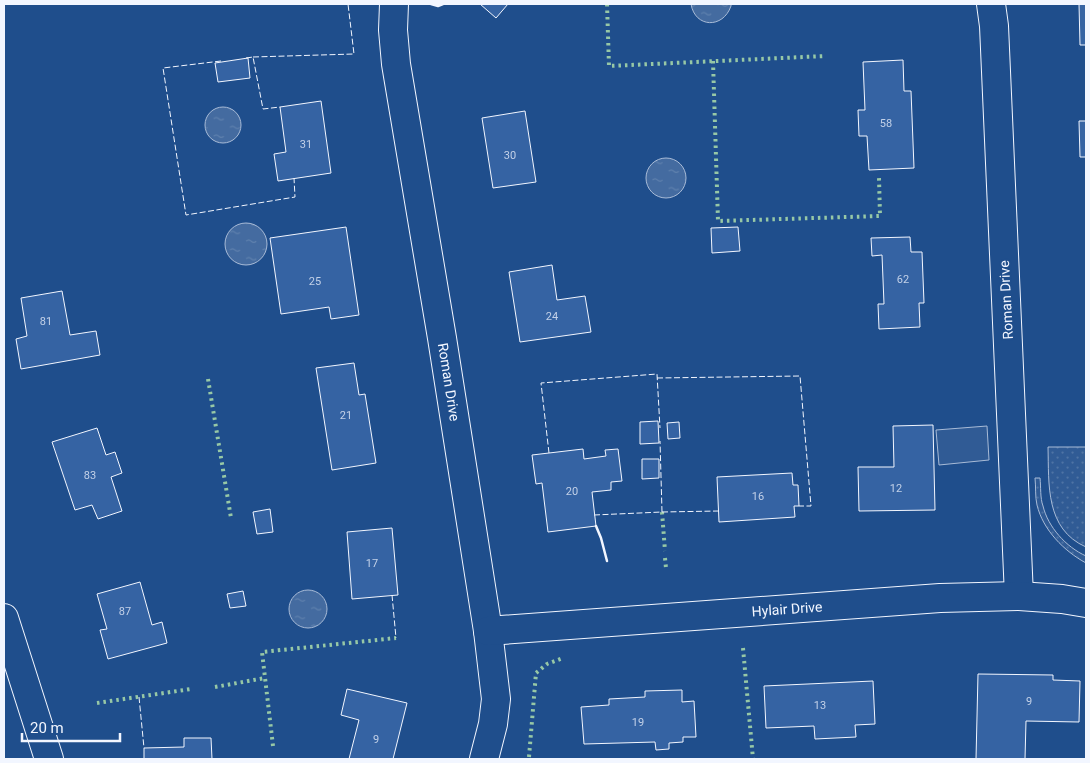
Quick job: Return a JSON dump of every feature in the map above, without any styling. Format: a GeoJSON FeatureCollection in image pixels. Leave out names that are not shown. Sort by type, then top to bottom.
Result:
{"type":"FeatureCollection","features":[{"type":"Feature","properties":{"kind":"street","name":"Roman Drive"},"geometry":{"type":"LineString","coordinates":[[394,4],[393,30],[396,64],[442,338],[488,631],[496,699],[493,724],[484,759]]}},
{"type":"Feature","properties":{"kind":"street","name":"Roman Drive"},"geometry":{"type":"LineString","coordinates":[[991,4],[994,26],[1019,596]]}},
{"type":"Feature","properties":{"kind":"street","name":"Hylair Drive"},"geometry":{"type":"LineString","coordinates":[[488,631],[940,598],[1019,596],[1086,603]]}},
{"type":"Feature","properties":{"kind":"street"},"geometry":{"type":"LineString","coordinates":[[4,618],[49,759]]}},
{"type":"Feature","properties":{"kind":"shaded area"},"geometry":{"type":"Polygon","coordinates":[[[987,426],[989,460],[939,465],[936,430],[987,426]]]}},
{"type":"Feature","properties":{"kind":"shaded area"},"geometry":{"type":"Polygon","coordinates":[[[1048,447],[1086,447],[1086,547],[1073,539],[1063,529],[1056,517],[1050,490],[1048,447]]]}},
{"type":"Feature","properties":{"kind":"shaded area"},"geometry":{"type":"Polygon","coordinates":[[[1035,478],[1040,478],[1042,503],[1049,521],[1065,542],[1086,556],[1086,563],[1062,546],[1044,523],[1037,505],[1035,478]]]}},
{"type":"Feature","properties":{"kind":"water"},"geometry":{"type":"Polygon","coordinates":[[[691,4],[731,4],[731,6],[722,19],[710,23],[698,18],[691,4]]]}},
{"type":"Feature","properties":{"kind":"water"},"geometry":{"type":"Polygon","coordinates":[[[223,107],[230,108],[236,112],[240,118],[240,132],[236,138],[230,142],[223,143],[216,142],[210,138],[206,132],[205,125],[206,118],[210,112],[216,108],[223,107]]]}},
{"type":"Feature","properties":{"kind":"water"},"geometry":{"type":"Polygon","coordinates":[[[666,158],[680,164],[686,178],[680,192],[666,198],[652,192],[646,178],[652,164],[666,158]]]}},
{"type":"Feature","properties":{"kind":"water"},"geometry":{"type":"Polygon","coordinates":[[[246,223],[261,229],[267,244],[261,259],[246,265],[231,259],[225,244],[231,229],[246,223]]]}},
{"type":"Feature","properties":{"kind":"water"},"geometry":{"type":"Polygon","coordinates":[[[308,590],[322,595],[327,609],[322,623],[308,628],[294,623],[289,609],[294,595],[308,590]]]}},
{"type":"Feature","properties":{"kind":"building"},"geometry":{"type":"Polygon","coordinates":[[[480,4],[508,4],[496,18],[480,4]]]}},
{"type":"Feature","properties":{"kind":"building"},"geometry":{"type":"Polygon","coordinates":[[[1079,4],[1086,4],[1086,45],[1080,45],[1079,4]]]}},
{"type":"Feature","properties":{"kind":"building"},"geometry":{"type":"Polygon","coordinates":[[[248,58],[250,78],[218,82],[215,63],[248,58]]]}},
{"type":"Feature","properties":{"kind":"building"},"geometry":{"type":"Polygon","coordinates":[[[903,60],[904,91],[911,91],[914,168],[869,170],[867,136],[859,136],[858,110],[865,110],[863,62],[903,60]]]}},
{"type":"Feature","properties":{"kind":"building"},"geometry":{"type":"Polygon","coordinates":[[[321,101],[331,173],[278,181],[274,154],[286,152],[280,107],[321,101]]]}},
{"type":"Feature","properties":{"kind":"building"},"geometry":{"type":"Polygon","coordinates":[[[525,111],[536,182],[493,188],[482,118],[525,111]]]}},
{"type":"Feature","properties":{"kind":"building"},"geometry":{"type":"Polygon","coordinates":[[[1079,121],[1086,121],[1086,157],[1080,157],[1079,121]]]}},
{"type":"Feature","properties":{"kind":"building"},"geometry":{"type":"Polygon","coordinates":[[[346,227],[359,315],[331,319],[329,307],[281,314],[270,238],[346,227]]]}},
{"type":"Feature","properties":{"kind":"building"},"geometry":{"type":"Polygon","coordinates":[[[738,227],[740,251],[712,253],[711,228],[738,227]]]}},
{"type":"Feature","properties":{"kind":"building"},"geometry":{"type":"Polygon","coordinates":[[[910,237],[911,252],[922,252],[924,303],[919,303],[920,327],[879,329],[878,304],[884,304],[882,255],[872,256],[871,238],[910,237]]]}},
{"type":"Feature","properties":{"kind":"building"},"geometry":{"type":"Polygon","coordinates":[[[552,265],[557,300],[585,296],[591,332],[520,342],[509,272],[552,265]]]}},
{"type":"Feature","properties":{"kind":"building"},"geometry":{"type":"Polygon","coordinates":[[[62,291],[70,335],[96,331],[100,355],[21,369],[16,339],[27,336],[21,298],[62,291]]]}},
{"type":"Feature","properties":{"kind":"building"},"geometry":{"type":"Polygon","coordinates":[[[354,363],[359,395],[365,394],[376,463],[332,470],[316,368],[354,363]]]}},
{"type":"Feature","properties":{"kind":"building"},"geometry":{"type":"Polygon","coordinates":[[[658,421],[659,443],[640,444],[640,422],[658,421]]]}},
{"type":"Feature","properties":{"kind":"building"},"geometry":{"type":"Polygon","coordinates":[[[679,422],[680,438],[668,439],[667,423],[679,422]]]}},
{"type":"Feature","properties":{"kind":"building"},"geometry":{"type":"Polygon","coordinates":[[[933,425],[935,510],[859,511],[858,467],[894,467],[893,426],[933,425]]]}},
{"type":"Feature","properties":{"kind":"building"},"geometry":{"type":"Polygon","coordinates":[[[97,428],[106,455],[115,452],[122,473],[111,477],[122,511],[98,519],[92,505],[75,510],[52,442],[97,428]]]}},
{"type":"Feature","properties":{"kind":"building"},"geometry":{"type":"Polygon","coordinates":[[[583,449],[584,459],[606,456],[605,450],[618,449],[622,481],[611,482],[611,490],[592,492],[596,526],[548,532],[542,483],[536,484],[532,455],[583,449]]]}},
{"type":"Feature","properties":{"kind":"building"},"geometry":{"type":"Polygon","coordinates":[[[642,459],[659,459],[659,478],[642,479],[642,459]]]}},
{"type":"Feature","properties":{"kind":"building"},"geometry":{"type":"Polygon","coordinates":[[[792,473],[793,485],[798,485],[799,506],[794,506],[795,517],[719,522],[717,477],[792,473]]]}},
{"type":"Feature","properties":{"kind":"building"},"geometry":{"type":"Polygon","coordinates":[[[270,509],[273,532],[257,534],[253,512],[270,509]]]}},
{"type":"Feature","properties":{"kind":"building"},"geometry":{"type":"Polygon","coordinates":[[[392,528],[398,595],[352,599],[347,532],[392,528]]]}},
{"type":"Feature","properties":{"kind":"building"},"geometry":{"type":"Polygon","coordinates":[[[140,582],[152,625],[162,622],[167,643],[108,659],[100,630],[107,629],[97,594],[140,582]]]}},
{"type":"Feature","properties":{"kind":"building"},"geometry":{"type":"Polygon","coordinates":[[[243,591],[246,606],[230,608],[227,594],[243,591]]]}},
{"type":"Feature","properties":{"kind":"building"},"geometry":{"type":"Polygon","coordinates":[[[978,674],[1053,675],[1053,680],[1080,681],[1079,722],[1026,721],[1025,759],[976,759],[978,674]]]}},
{"type":"Feature","properties":{"kind":"building"},"geometry":{"type":"Polygon","coordinates":[[[873,681],[875,724],[855,725],[856,737],[815,739],[814,726],[766,728],[764,686],[873,681]]]}},
{"type":"Feature","properties":{"kind":"building"},"geometry":{"type":"Polygon","coordinates":[[[347,689],[407,703],[393,759],[349,759],[359,720],[341,715],[347,689]]]}},
{"type":"Feature","properties":{"kind":"building"},"geometry":{"type":"Polygon","coordinates":[[[682,690],[682,702],[694,701],[696,737],[683,737],[683,742],[669,743],[669,749],[656,750],[655,742],[584,744],[581,707],[609,705],[609,699],[645,697],[645,691],[682,690]]]}},
{"type":"Feature","properties":{"kind":"building"},"geometry":{"type":"Polygon","coordinates":[[[184,738],[211,738],[212,759],[144,759],[144,748],[184,747],[184,738]]]}},
{"type":"Feature","properties":{"kind":"hedge"},"geometry":{"type":"LineString","coordinates":[[607,4],[609,66],[825,56]]}},
{"type":"Feature","properties":{"kind":"hedge"},"geometry":{"type":"LineString","coordinates":[[713,61],[718,221],[880,216],[879,178]]}},
{"type":"Feature","properties":{"kind":"hedge"},"geometry":{"type":"LineString","coordinates":[[208,379],[231,518]]}},
{"type":"Feature","properties":{"kind":"hedge"},"geometry":{"type":"LineString","coordinates":[[662,512],[665,551]]}},
{"type":"Feature","properties":{"kind":"hedge"},"geometry":{"type":"LineString","coordinates":[[665,558],[666,568]]}},
{"type":"Feature","properties":{"kind":"hedge"},"geometry":{"type":"LineString","coordinates":[[273,746],[262,652],[396,638]]}},
{"type":"Feature","properties":{"kind":"hedge"},"geometry":{"type":"LineString","coordinates":[[743,648],[753,759]]}},
{"type":"Feature","properties":{"kind":"hedge"},"geometry":{"type":"LineString","coordinates":[[529,757],[536,673],[547,664],[563,658]]}},
{"type":"Feature","properties":{"kind":"hedge"},"geometry":{"type":"LineString","coordinates":[[215,687],[265,678]]}},
{"type":"Feature","properties":{"kind":"hedge"},"geometry":{"type":"LineString","coordinates":[[97,703],[191,689]]}},
{"type":"Feature","properties":{"kind":"fence"},"geometry":{"type":"LineString","coordinates":[[253,57],[354,54],[348,4]]}},
{"type":"Feature","properties":{"kind":"fence"},"geometry":{"type":"LineString","coordinates":[[246,58],[253,57],[263,109],[280,107]]}},
{"type":"Feature","properties":{"kind":"fence"},"geometry":{"type":"LineString","coordinates":[[221,61],[163,68],[186,215],[295,197],[294,178]]}},
{"type":"Feature","properties":{"kind":"fence"},"geometry":{"type":"LineString","coordinates":[[549,453],[541,383],[657,374],[660,428]]}},
{"type":"Feature","properties":{"kind":"fence"},"geometry":{"type":"LineString","coordinates":[[657,378],[800,376],[811,506],[799,506]]}},
{"type":"Feature","properties":{"kind":"fence"},"geometry":{"type":"LineString","coordinates":[[594,515],[662,512],[660,441]]}},
{"type":"Feature","properties":{"kind":"fence"},"geometry":{"type":"LineString","coordinates":[[662,512],[719,511]]}},
{"type":"Feature","properties":{"kind":"fence"},"geometry":{"type":"LineString","coordinates":[[392,595],[396,638]]}},
{"type":"Feature","properties":{"kind":"fence"},"geometry":{"type":"LineString","coordinates":[[139,697],[144,748]]}},
{"type":"Feature","properties":{"kind":"wall"},"geometry":{"type":"LineString","coordinates":[[431,4],[438,6],[443,4]]}},
{"type":"Feature","properties":{"kind":"wall"},"geometry":{"type":"LineString","coordinates":[[596,526],[607,561]]}}]}
